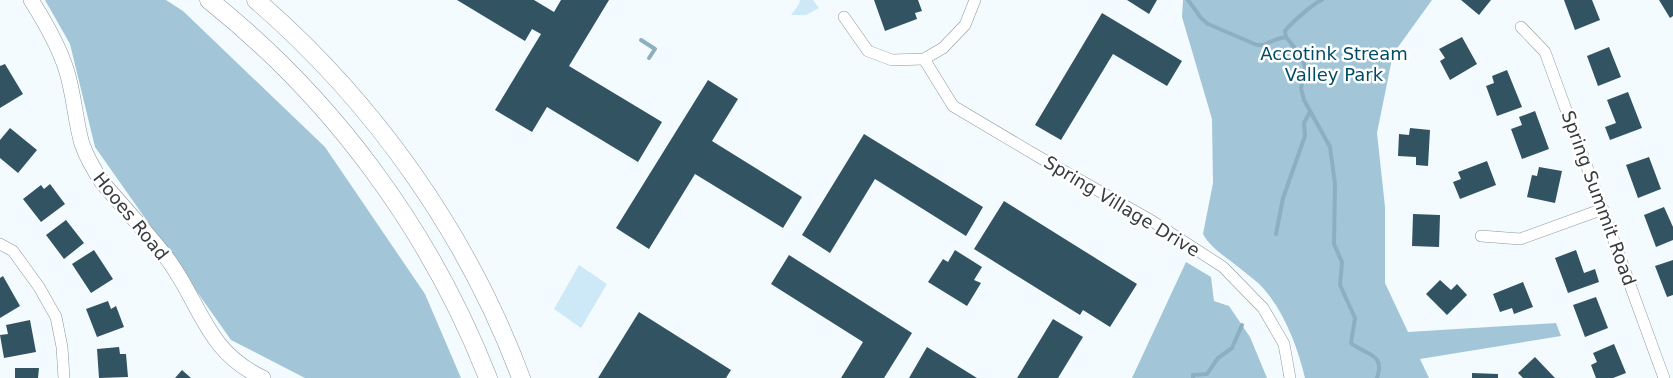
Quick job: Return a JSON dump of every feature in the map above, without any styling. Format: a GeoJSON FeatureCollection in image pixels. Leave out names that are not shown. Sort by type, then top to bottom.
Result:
{"type":"FeatureCollection","features":[{"type":"Feature","properties":{"kind":"main road"},"geometry":{"type":"LineString","coordinates":[[208,0],[247,32],[280,63],[326,111],[369,164],[430,258],[462,317],[488,378]]}},
{"type":"Feature","properties":{"kind":"main road"},"geometry":{"type":"LineString","coordinates":[[256,0],[324,65],[369,115],[423,188],[459,248],[500,328],[521,378]]}},
{"type":"Feature","properties":{"kind":"street","name":"Hooes Road"},"geometry":{"type":"LineString","coordinates":[[31,0],[54,39],[66,67],[82,142],[92,168],[169,262],[221,348],[239,364],[263,378]]}},
{"type":"Feature","properties":{"kind":"street"},"geometry":{"type":"LineString","coordinates":[[844,17],[868,51],[892,60],[924,59],[943,48],[965,25],[976,0]]}},
{"type":"Feature","properties":{"kind":"street","name":"Spring Summit Road"},"geometry":{"type":"LineString","coordinates":[[1521,27],[1545,52],[1664,378]]}},
{"type":"Feature","properties":{"kind":"street","name":"Spring Village Drive"},"geometry":{"type":"LineString","coordinates":[[924,59],[953,106],[1152,221],[1223,267],[1263,308],[1284,344],[1290,378]]}},
{"type":"Feature","properties":{"kind":"street"},"geometry":{"type":"LineString","coordinates":[[1482,236],[1520,239],[1603,209]]}},
{"type":"Feature","properties":{"kind":"street"},"geometry":{"type":"LineString","coordinates":[[0,244],[13,251],[39,288],[56,317],[62,347],[64,378]]}},
{"type":"Feature","properties":{"kind":"shaded area"},"geometry":{"type":"Polygon","coordinates":[[[800,0],[813,0],[819,8],[806,15],[791,15],[800,0]]]}},
{"type":"Feature","properties":{"kind":"shaded area"},"geometry":{"type":"Polygon","coordinates":[[[579,265],[607,284],[581,328],[554,309],[579,265]]]}},
{"type":"Feature","properties":{"kind":"green space"},"geometry":{"type":"Polygon","coordinates":[[[45,0],[166,0],[183,11],[325,147],[425,294],[461,378],[305,378],[231,340],[95,147],[70,44],[45,0]]]}},
{"type":"Feature","properties":{"kind":"green space","name":"Accotink Stream Valley Park"},"geometry":{"type":"Polygon","coordinates":[[[1183,0],[1432,0],[1393,54],[1377,133],[1385,207],[1385,283],[1408,332],[1556,323],[1561,336],[1420,359],[1429,378],[1305,378],[1289,330],[1271,297],[1258,283],[1215,249],[1203,234],[1213,183],[1212,119],[1182,17],[1183,0]]]}},
{"type":"Feature","properties":{"kind":"green space"},"geometry":{"type":"Polygon","coordinates":[[[1186,262],[1211,277],[1214,301],[1229,306],[1250,337],[1267,378],[1132,378],[1186,262]]]}},
{"type":"Feature","properties":{"kind":"building"},"geometry":{"type":"Polygon","coordinates":[[[457,0],[534,0],[554,12],[561,0],[609,0],[569,66],[662,122],[638,162],[547,107],[532,132],[495,110],[541,34],[532,29],[525,41],[457,0]]]}},
{"type":"Feature","properties":{"kind":"building"},"geometry":{"type":"Polygon","coordinates":[[[874,0],[918,0],[922,11],[915,13],[917,19],[885,31],[874,0]]]}},
{"type":"Feature","properties":{"kind":"building"},"geometry":{"type":"Polygon","coordinates":[[[1127,0],[1157,0],[1149,14],[1127,0]]]}},
{"type":"Feature","properties":{"kind":"building"},"geometry":{"type":"Polygon","coordinates":[[[1461,0],[1491,0],[1479,15],[1461,0]]]}},
{"type":"Feature","properties":{"kind":"building"},"geometry":{"type":"Polygon","coordinates":[[[1564,0],[1592,0],[1600,20],[1575,30],[1564,0]]]}},
{"type":"Feature","properties":{"kind":"building"},"geometry":{"type":"Polygon","coordinates":[[[1659,0],[1673,0],[1673,16],[1670,18],[1659,0]]]}},
{"type":"Feature","properties":{"kind":"building"},"geometry":{"type":"Polygon","coordinates":[[[1102,13],[1182,61],[1167,86],[1113,54],[1061,140],[1035,125],[1102,13]]]}},
{"type":"Feature","properties":{"kind":"building"},"geometry":{"type":"Polygon","coordinates":[[[1462,37],[1477,64],[1450,80],[1440,61],[1445,58],[1439,49],[1462,37]]]}},
{"type":"Feature","properties":{"kind":"building"},"geometry":{"type":"Polygon","coordinates":[[[1609,47],[1621,77],[1598,86],[1587,56],[1609,47]]]}},
{"type":"Feature","properties":{"kind":"building"},"geometry":{"type":"Polygon","coordinates":[[[5,64],[23,94],[0,108],[0,66],[5,64]]]}},
{"type":"Feature","properties":{"kind":"building"},"geometry":{"type":"Polygon","coordinates":[[[1507,70],[1522,107],[1497,116],[1486,86],[1494,83],[1492,76],[1507,70]]]}},
{"type":"Feature","properties":{"kind":"building"},"geometry":{"type":"Polygon","coordinates":[[[708,80],[738,99],[712,141],[802,197],[783,228],[695,174],[649,249],[616,228],[708,80]]]}},
{"type":"Feature","properties":{"kind":"building"},"geometry":{"type":"Polygon","coordinates":[[[1628,92],[1642,128],[1610,140],[1605,127],[1616,123],[1607,100],[1628,92]]]}},
{"type":"Feature","properties":{"kind":"building"},"geometry":{"type":"Polygon","coordinates":[[[1535,111],[1549,149],[1522,159],[1511,129],[1522,125],[1519,117],[1535,111]]]}},
{"type":"Feature","properties":{"kind":"building"},"geometry":{"type":"Polygon","coordinates":[[[10,128],[37,150],[18,173],[0,158],[0,140],[10,128]]]}},
{"type":"Feature","properties":{"kind":"building"},"geometry":{"type":"Polygon","coordinates":[[[1410,128],[1430,130],[1428,166],[1416,165],[1416,157],[1398,156],[1399,134],[1409,135],[1410,128]]]}},
{"type":"Feature","properties":{"kind":"building"},"geometry":{"type":"Polygon","coordinates":[[[864,134],[983,207],[966,236],[875,179],[830,253],[802,235],[864,134]]]}},
{"type":"Feature","properties":{"kind":"building"},"geometry":{"type":"Polygon","coordinates":[[[1649,157],[1661,189],[1638,198],[1626,165],[1649,157]]]}},
{"type":"Feature","properties":{"kind":"building"},"geometry":{"type":"Polygon","coordinates":[[[1487,161],[1496,185],[1460,199],[1453,182],[1461,179],[1458,172],[1487,161]]]}},
{"type":"Feature","properties":{"kind":"building"},"geometry":{"type":"Polygon","coordinates":[[[1539,167],[1562,171],[1555,203],[1527,197],[1532,175],[1537,176],[1539,167]]]}},
{"type":"Feature","properties":{"kind":"building"},"geometry":{"type":"Polygon","coordinates":[[[50,184],[65,204],[41,222],[23,199],[41,185],[44,189],[50,184]]]}},
{"type":"Feature","properties":{"kind":"building"},"geometry":{"type":"Polygon","coordinates":[[[1004,201],[1137,284],[1110,327],[1083,310],[1080,315],[974,249],[1004,201]]]}},
{"type":"Feature","properties":{"kind":"building"},"geometry":{"type":"Polygon","coordinates":[[[1664,207],[1673,227],[1673,240],[1656,247],[1644,215],[1664,207]]]}},
{"type":"Feature","properties":{"kind":"building"},"geometry":{"type":"Polygon","coordinates":[[[1413,214],[1440,215],[1439,247],[1412,246],[1413,214]]]}},
{"type":"Feature","properties":{"kind":"building"},"geometry":{"type":"Polygon","coordinates":[[[66,220],[84,243],[64,259],[46,235],[66,220]]]}},
{"type":"Feature","properties":{"kind":"building"},"geometry":{"type":"Polygon","coordinates":[[[94,250],[113,279],[91,293],[72,264],[94,250]]]}},
{"type":"Feature","properties":{"kind":"building"},"geometry":{"type":"Polygon","coordinates":[[[955,250],[982,267],[974,280],[981,283],[967,306],[928,282],[943,259],[948,262],[955,250]]]}},
{"type":"Feature","properties":{"kind":"building"},"geometry":{"type":"Polygon","coordinates":[[[1576,250],[1584,273],[1595,269],[1599,282],[1568,293],[1555,258],[1576,250]]]}},
{"type":"Feature","properties":{"kind":"building"},"geometry":{"type":"Polygon","coordinates":[[[789,255],[912,333],[884,378],[841,378],[863,342],[771,284],[789,255]]]}},
{"type":"Feature","properties":{"kind":"building"},"geometry":{"type":"Polygon","coordinates":[[[1673,260],[1673,295],[1667,297],[1655,266],[1673,260]]]}},
{"type":"Feature","properties":{"kind":"building"},"geometry":{"type":"Polygon","coordinates":[[[3,276],[20,306],[0,318],[0,278],[3,276]]]}},
{"type":"Feature","properties":{"kind":"building"},"geometry":{"type":"Polygon","coordinates":[[[1440,280],[1451,290],[1457,284],[1467,295],[1447,315],[1426,294],[1440,280]]]}},
{"type":"Feature","properties":{"kind":"building"},"geometry":{"type":"Polygon","coordinates":[[[1523,282],[1533,307],[1514,314],[1512,308],[1500,312],[1493,294],[1523,282]]]}},
{"type":"Feature","properties":{"kind":"building"},"geometry":{"type":"Polygon","coordinates":[[[1596,297],[1608,328],[1585,337],[1573,305],[1596,297]]]}},
{"type":"Feature","properties":{"kind":"building"},"geometry":{"type":"Polygon","coordinates":[[[108,301],[111,309],[116,306],[124,327],[97,337],[86,309],[108,301]]]}},
{"type":"Feature","properties":{"kind":"building"},"geometry":{"type":"Polygon","coordinates":[[[639,312],[731,370],[726,378],[598,378],[639,312]]]}},
{"type":"Feature","properties":{"kind":"building"},"geometry":{"type":"Polygon","coordinates":[[[1053,319],[1083,337],[1058,378],[1017,378],[1053,319]]]}},
{"type":"Feature","properties":{"kind":"building"},"geometry":{"type":"Polygon","coordinates":[[[30,320],[36,352],[4,358],[0,335],[8,334],[6,325],[30,320]]]}},
{"type":"Feature","properties":{"kind":"building"},"geometry":{"type":"Polygon","coordinates":[[[1614,344],[1626,373],[1613,378],[1596,378],[1591,365],[1597,362],[1593,353],[1614,344]]]}},
{"type":"Feature","properties":{"kind":"building"},"geometry":{"type":"Polygon","coordinates":[[[119,347],[120,354],[126,354],[128,377],[99,378],[97,349],[119,347]]]}},
{"type":"Feature","properties":{"kind":"building"},"geometry":{"type":"Polygon","coordinates":[[[927,347],[977,378],[909,378],[927,347]]]}},
{"type":"Feature","properties":{"kind":"building"},"geometry":{"type":"Polygon","coordinates":[[[1535,357],[1555,378],[1523,378],[1518,373],[1535,357]]]}},
{"type":"Feature","properties":{"kind":"building"},"geometry":{"type":"Polygon","coordinates":[[[15,368],[39,368],[38,378],[15,378],[15,368]]]}},
{"type":"Feature","properties":{"kind":"building"},"geometry":{"type":"Polygon","coordinates":[[[182,370],[191,378],[175,378],[182,370]]]}},
{"type":"Feature","properties":{"kind":"building"},"geometry":{"type":"Polygon","coordinates":[[[1472,373],[1498,374],[1498,378],[1472,378],[1472,373]]]}},
{"type":"Feature","properties":{"kind":"waterway"},"geometry":{"type":"LineString","coordinates":[[1188,0],[1201,18],[1208,24],[1257,45],[1263,45],[1286,37]]}},
{"type":"Feature","properties":{"kind":"waterway"},"geometry":{"type":"LineString","coordinates":[[1322,0],[1292,23],[1285,31],[1286,37],[1302,57],[1305,67],[1301,88],[1304,100],[1330,147],[1335,184],[1334,244],[1342,262],[1340,285],[1355,318],[1351,343],[1376,359],[1379,364],[1377,378]]}},
{"type":"Feature","properties":{"kind":"waterway"},"geometry":{"type":"LineString","coordinates":[[641,40],[655,49],[649,58]]}},
{"type":"Feature","properties":{"kind":"waterway"},"geometry":{"type":"LineString","coordinates":[[1276,234],[1283,198],[1305,136],[1304,123],[1310,112]]}},
{"type":"Feature","properties":{"kind":"waterway"},"geometry":{"type":"LineString","coordinates":[[1193,378],[1193,375],[1207,374],[1218,358],[1232,348],[1242,325]]}}]}
